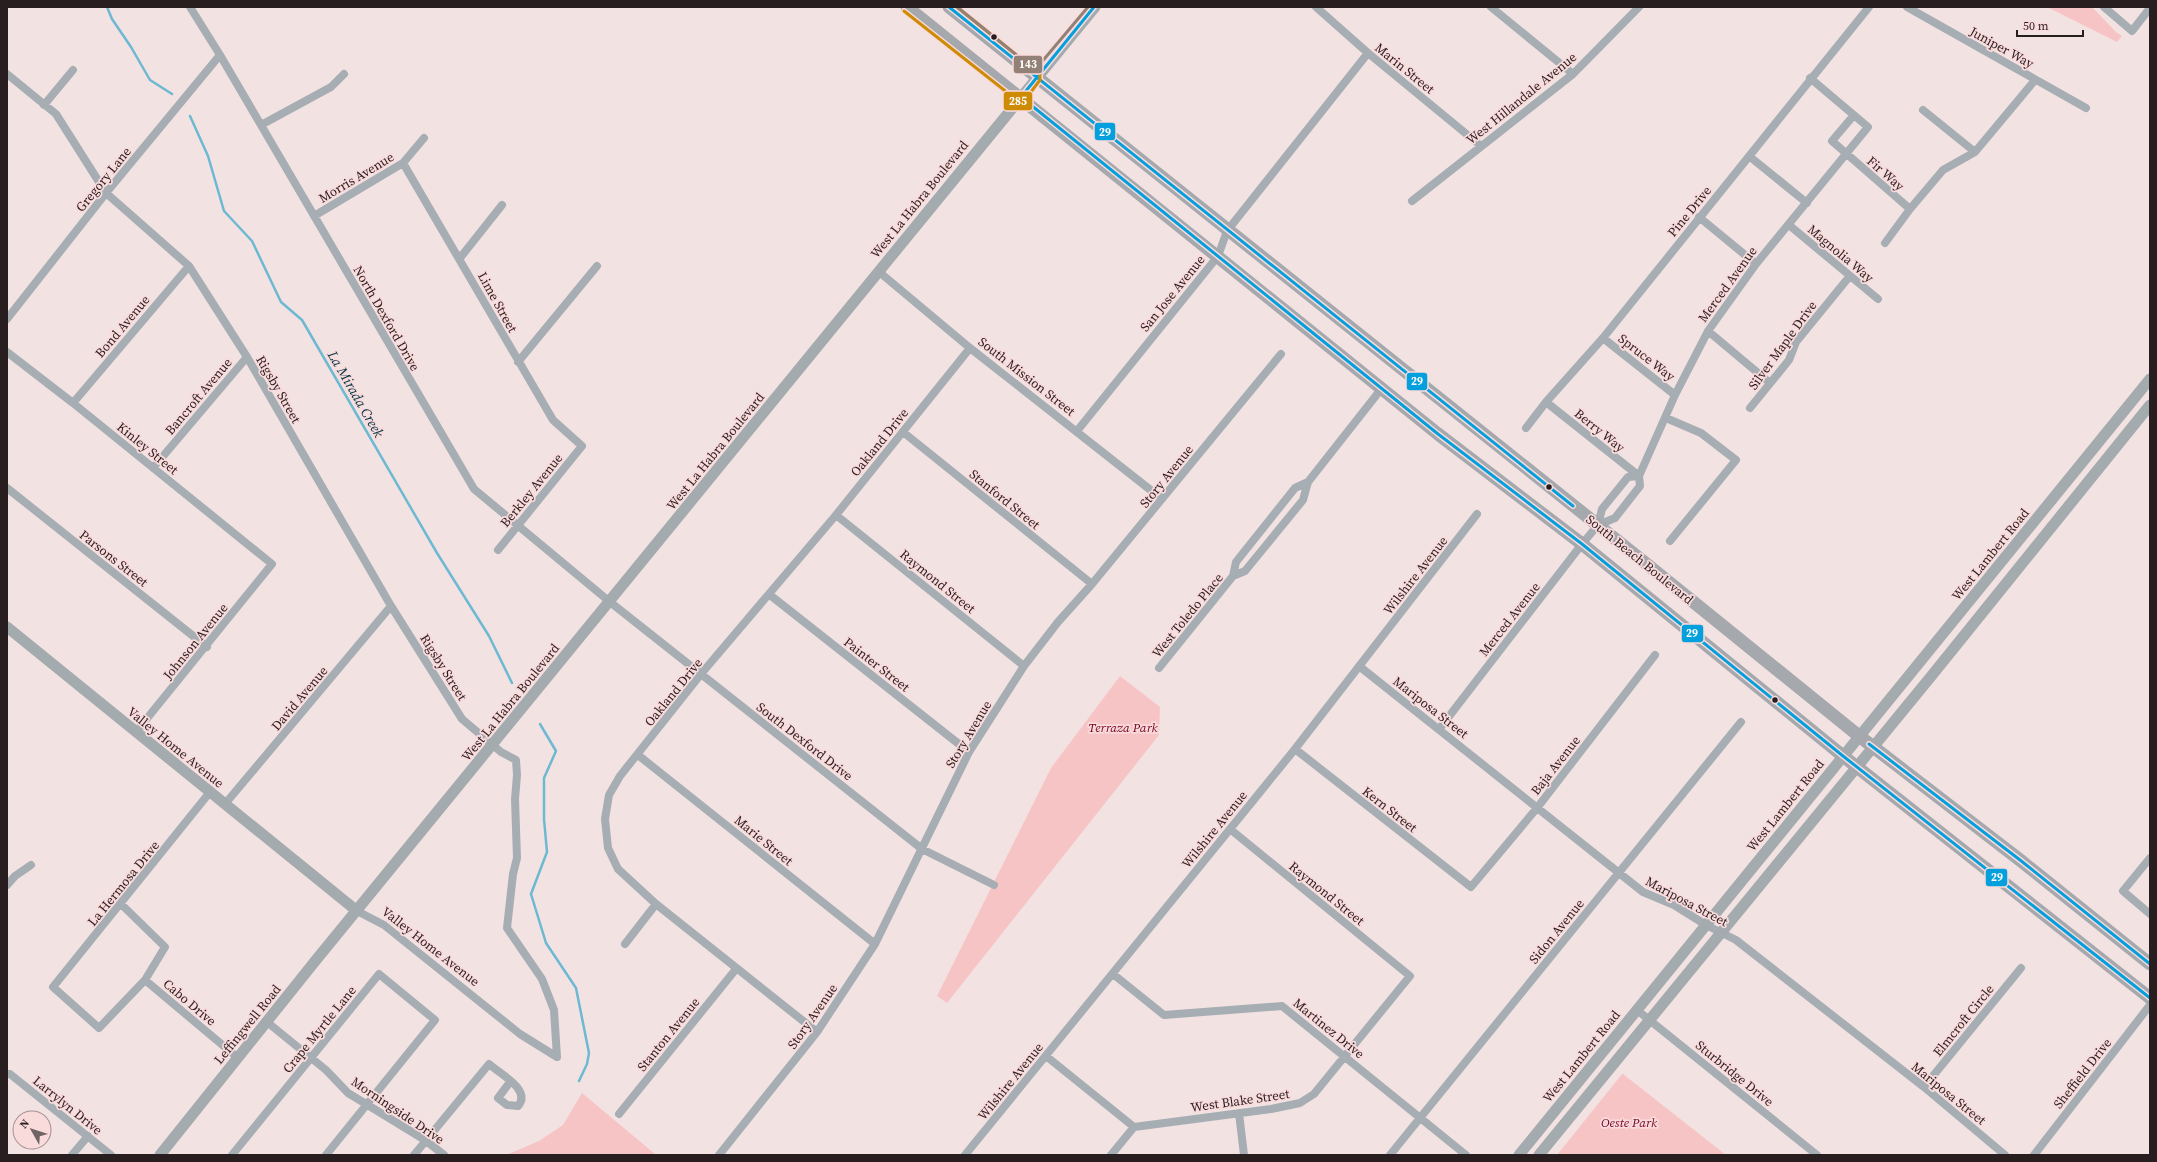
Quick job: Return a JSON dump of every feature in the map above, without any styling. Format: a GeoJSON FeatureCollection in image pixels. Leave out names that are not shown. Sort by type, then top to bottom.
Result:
{"type":"FeatureCollection","features":[{"type":"Feature","properties":{"kind":"main road","name":"South Beach Boulevard"},"geometry":{"type":"LineString","coordinates":[[907,7],[1479,466],[1582,544],[1843,756],[2150,998]]}},
{"type":"Feature","properties":{"kind":"main road","name":"South Beach Boulevard"},"geometry":{"type":"LineString","coordinates":[[949,7],[1227,231],[1598,525],[1859,736],[2020,860],[2150,964]]}},
{"type":"Feature","properties":{"kind":"main road","name":"West La Habra Boulevard"},"geometry":{"type":"LineString","coordinates":[[357,911],[1094,7]]}},
{"type":"Feature","properties":{"kind":"main road","name":"West Lambert Road"},"geometry":{"type":"LineString","coordinates":[[1519,1155],[2150,380]]}},
{"type":"Feature","properties":{"kind":"main road"},"geometry":{"type":"LineString","coordinates":[[1539,1155],[2150,406]]}},
{"type":"Feature","properties":{"kind":"main road","name":"Valley Home Avenue"},"geometry":{"type":"LineString","coordinates":[[7,627],[357,911]]}},
{"type":"Feature","properties":{"kind":"main road","name":"Leffingwell Road"},"geometry":{"type":"LineString","coordinates":[[160,1155],[357,911]]}},
{"type":"Feature","properties":{"kind":"street","name":"North Dexford Drive"},"geometry":{"type":"LineString","coordinates":[[190,7],[220,55],[474,489],[517,527],[610,602]]}},
{"type":"Feature","properties":{"kind":"street","name":"Marin Street"},"geometry":{"type":"LineString","coordinates":[[1316,7],[1368,53],[1481,146]]}},
{"type":"Feature","properties":{"kind":"street"},"geometry":{"type":"LineString","coordinates":[[1491,7],[1574,74]]}},
{"type":"Feature","properties":{"kind":"street","name":"West Hillandale Avenue"},"geometry":{"type":"LineString","coordinates":[[1412,201],[1574,74],[1639,7]]}},
{"type":"Feature","properties":{"kind":"street","name":"Pine Drive"},"geometry":{"type":"LineString","coordinates":[[1526,428],[1546,402],[1603,338],[1810,78],[1869,7]]}},
{"type":"Feature","properties":{"kind":"street","name":"Juniper Way"},"geometry":{"type":"LineString","coordinates":[[1907,7],[2086,108]]}},
{"type":"Feature","properties":{"kind":"street"},"geometry":{"type":"LineString","coordinates":[[2104,7],[2132,31],[2150,8]]}},
{"type":"Feature","properties":{"kind":"street","name":"San Jose Avenue"},"geometry":{"type":"LineString","coordinates":[[1077,431],[1218,256],[1227,231],[1368,53]]}},
{"type":"Feature","properties":{"kind":"street","name":"Gregory Lane"},"geometry":{"type":"LineString","coordinates":[[7,319],[106,193],[220,55]]}},
{"type":"Feature","properties":{"kind":"street"},"geometry":{"type":"LineString","coordinates":[[44,105],[72,70]]}},
{"type":"Feature","properties":{"kind":"street","name":"Rigsby Street"},"geometry":{"type":"LineString","coordinates":[[7,74],[56,114],[106,193],[189,266],[247,357],[391,606],[462,719],[493,746]]}},
{"type":"Feature","properties":{"kind":"street"},"geometry":{"type":"LineString","coordinates":[[261,125],[331,87],[344,74]]}},
{"type":"Feature","properties":{"kind":"street"},"geometry":{"type":"LineString","coordinates":[[1810,78],[1854,115]]}},
{"type":"Feature","properties":{"kind":"street"},"geometry":{"type":"LineString","coordinates":[[1885,243],[1910,209],[1943,170],[1975,152],[2035,80]]}},
{"type":"Feature","properties":{"kind":"street"},"geometry":{"type":"LineString","coordinates":[[1923,110],[1975,152]]}},
{"type":"Feature","properties":{"kind":"street","name":"Merced Avenue"},"geometry":{"type":"LineString","coordinates":[[1598,525],[1615,518],[1640,486],[1639,476],[1675,395],[1708,330],[1756,264],[1868,127],[1854,115]]}},
{"type":"Feature","properties":{"kind":"street","name":"Fir Way"},"geometry":{"type":"LineString","coordinates":[[1854,115],[1832,141],[1910,209]]}},
{"type":"Feature","properties":{"kind":"street","name":"Morris Avenue"},"geometry":{"type":"LineString","coordinates":[[314,216],[403,163],[424,138]]}},
{"type":"Feature","properties":{"kind":"street"},"geometry":{"type":"LineString","coordinates":[[1749,156],[1807,203]]}},
{"type":"Feature","properties":{"kind":"street","name":"Lime Street"},"geometry":{"type":"LineString","coordinates":[[403,163],[460,258],[518,362],[554,420],[582,446]]}},
{"type":"Feature","properties":{"kind":"street"},"geometry":{"type":"LineString","coordinates":[[460,258],[502,205]]}},
{"type":"Feature","properties":{"kind":"street"},"geometry":{"type":"LineString","coordinates":[[1699,218],[1756,264]]}},
{"type":"Feature","properties":{"kind":"street","name":"Magnolia Way"},"geometry":{"type":"LineString","coordinates":[[1789,225],[1849,277],[1878,299]]}},
{"type":"Feature","properties":{"kind":"street","name":"Bond Avenue"},"geometry":{"type":"LineString","coordinates":[[73,403],[189,266]]}},
{"type":"Feature","properties":{"kind":"street"},"geometry":{"type":"LineString","coordinates":[[518,362],[597,266]]}},
{"type":"Feature","properties":{"kind":"street","name":"South Mission Street"},"geometry":{"type":"LineString","coordinates":[[878,271],[970,348],[1162,499]]}},
{"type":"Feature","properties":{"kind":"street","name":"Silver Maple Drive"},"geometry":{"type":"LineString","coordinates":[[1750,408],[1789,360],[1796,342],[1849,277]]}},
{"type":"Feature","properties":{"kind":"street"},"geometry":{"type":"LineString","coordinates":[[1708,330],[1770,383]]}},
{"type":"Feature","properties":{"kind":"street","name":"Spruce Way"},"geometry":{"type":"LineString","coordinates":[[1603,338],[1675,395]]}},
{"type":"Feature","properties":{"kind":"street","name":"Oakland Drive"},"geometry":{"type":"LineString","coordinates":[[817,1032],[656,904],[618,869],[608,848],[606,819],[609,795],[620,776],[701,674],[770,595],[970,348]]}},
{"type":"Feature","properties":{"kind":"street","name":"Kinley Street"},"geometry":{"type":"LineString","coordinates":[[7,352],[73,403],[272,564]]}},
{"type":"Feature","properties":{"kind":"street","name":"Story Avenue"},"geometry":{"type":"LineString","coordinates":[[719,1155],[817,1032],[875,944],[969,752],[1024,666],[1058,622],[1092,584],[1281,354]]}},
{"type":"Feature","properties":{"kind":"street","name":"Bancroft Avenue"},"geometry":{"type":"LineString","coordinates":[[153,468],[247,357]]}},
{"type":"Feature","properties":{"kind":"street","name":"West Toledo Place"},"geometry":{"type":"LineString","coordinates":[[1233,576],[1245,571],[1303,500],[1308,482],[1382,388]]}},
{"type":"Feature","properties":{"kind":"street","name":"Berry Way"},"geometry":{"type":"LineString","coordinates":[[1546,402],[1639,476]]}},
{"type":"Feature","properties":{"kind":"street"},"geometry":{"type":"LineString","coordinates":[[1666,418],[1701,433],[1736,460],[1670,541]]}},
{"type":"Feature","properties":{"kind":"street","name":"Stanford Street"},"geometry":{"type":"LineString","coordinates":[[903,432],[1092,584]]}},
{"type":"Feature","properties":{"kind":"street","name":"Berkley Avenue"},"geometry":{"type":"LineString","coordinates":[[498,550],[582,446]]}},
{"type":"Feature","properties":{"kind":"street","name":"Merced Avenue"},"geometry":{"type":"LineString","coordinates":[[1440,728],[1598,525],[1602,509],[1628,477],[1639,476]]}},
{"type":"Feature","properties":{"kind":"street","name":"West Toledo Place"},"geometry":{"type":"LineString","coordinates":[[1159,668],[1233,576],[1236,562],[1241,555],[1295,488],[1308,482]]}},
{"type":"Feature","properties":{"kind":"street","name":"Parsons Street"},"geometry":{"type":"LineString","coordinates":[[7,488],[207,646]]}},
{"type":"Feature","properties":{"kind":"street","name":"Wilshire Avenue"},"geometry":{"type":"LineString","coordinates":[[966,1155],[1295,749],[1477,514]]}},
{"type":"Feature","properties":{"kind":"street","name":"Raymond Street"},"geometry":{"type":"LineString","coordinates":[[836,515],[1024,666]]}},
{"type":"Feature","properties":{"kind":"street","name":"Johnson Avenue"},"geometry":{"type":"LineString","coordinates":[[136,732],[272,564]]}},
{"type":"Feature","properties":{"kind":"street","name":"Painter Street"},"geometry":{"type":"LineString","coordinates":[[770,595],[969,752]]}},
{"type":"Feature","properties":{"kind":"street","name":"South Dexford Drive"},"geometry":{"type":"LineString","coordinates":[[610,602],[922,849],[994,885]]}},
{"type":"Feature","properties":{"kind":"street","name":"David Avenue"},"geometry":{"type":"LineString","coordinates":[[225,804],[391,606]]}},
{"type":"Feature","properties":{"kind":"street","name":"Baja Avenue"},"geometry":{"type":"LineString","coordinates":[[1470,887],[1537,808],[1655,655]]}},
{"type":"Feature","properties":{"kind":"street","name":"Mariposa Street"},"geometry":{"type":"LineString","coordinates":[[1359,666],[1440,728],[1537,808],[1643,892],[1674,905],[1706,925],[1736,940],[1924,1087],[2005,1155]]}},
{"type":"Feature","properties":{"kind":"street","name":"Sidon Avenue"},"geometry":{"type":"LineString","coordinates":[[1390,1155],[1741,722]]}},
{"type":"Feature","properties":{"kind":"street","name":"Valley Home Avenue"},"geometry":{"type":"LineString","coordinates":[[357,911],[384,925],[520,1034],[557,1057],[554,1010],[552,1004],[542,979],[507,928],[513,874],[517,858],[515,799],[517,775],[516,760],[493,746]]}},
{"type":"Feature","properties":{"kind":"street","name":"Kern Street"},"geometry":{"type":"LineString","coordinates":[[1295,749],[1470,887]]}},
{"type":"Feature","properties":{"kind":"street","name":"Marie Street"},"geometry":{"type":"LineString","coordinates":[[638,755],[875,944]]}},
{"type":"Feature","properties":{"kind":"street","name":"La Hermosa Drive"},"geometry":{"type":"LineString","coordinates":[[145,980],[99,1028],[53,987],[210,792]]}},
{"type":"Feature","properties":{"kind":"street","name":"Raymond Street"},"geometry":{"type":"LineString","coordinates":[[1230,829],[1410,976]]}},
{"type":"Feature","properties":{"kind":"street"},"geometry":{"type":"LineString","coordinates":[[2150,858],[2123,891],[2150,914]]}},
{"type":"Feature","properties":{"kind":"street"},"geometry":{"type":"LineString","coordinates":[[7,885],[14,876],[31,865]]}},
{"type":"Feature","properties":{"kind":"street"},"geometry":{"type":"LineString","coordinates":[[121,904],[165,947],[145,980]]}},
{"type":"Feature","properties":{"kind":"street"},"geometry":{"type":"LineString","coordinates":[[625,944],[656,904]]}},
{"type":"Feature","properties":{"kind":"street","name":"Elmcroft Circle"},"geometry":{"type":"LineString","coordinates":[[1924,1087],[2021,968]]}},
{"type":"Feature","properties":{"kind":"street","name":"Stanton Avenue"},"geometry":{"type":"LineString","coordinates":[[619,1114],[736,969]]}},
{"type":"Feature","properties":{"kind":"street","name":"Crape Myrtle Lane"},"geometry":{"type":"LineString","coordinates":[[232,1155],[379,974],[435,1020],[367,1106]]}},
{"type":"Feature","properties":{"kind":"street","name":"Martinez Drive"},"geometry":{"type":"LineString","coordinates":[[1113,974],[1164,1015],[1282,1006],[1466,1155]]}},
{"type":"Feature","properties":{"kind":"street","name":"West Blake Street"},"geometry":{"type":"LineString","coordinates":[[1134,1127],[1300,1103],[1314,1094],[1410,976]]}},
{"type":"Feature","properties":{"kind":"street","name":"Cabo Drive"},"geometry":{"type":"LineString","coordinates":[[145,980],[238,1058]]}},
{"type":"Feature","properties":{"kind":"street","name":"Sheffield Drive"},"geometry":{"type":"LineString","coordinates":[[2034,1155],[2150,1005]]}},
{"type":"Feature","properties":{"kind":"street","name":"Sturbridge Drive"},"geometry":{"type":"LineString","coordinates":[[1637,1010],[1817,1155]]}},
{"type":"Feature","properties":{"kind":"street","name":"Morningside Drive"},"geometry":{"type":"LineString","coordinates":[[266,1022],[326,1070],[348,1093],[367,1106],[426,1140],[444,1155]]}},
{"type":"Feature","properties":{"kind":"street"},"geometry":{"type":"LineString","coordinates":[[1046,1056],[1134,1127],[1111,1155]]}},
{"type":"Feature","properties":{"kind":"street"},"geometry":{"type":"LineString","coordinates":[[414,1155],[489,1064],[510,1082]]}},
{"type":"Feature","properties":{"kind":"street","name":"Larrylyn Drive"},"geometry":{"type":"LineString","coordinates":[[8,1074],[111,1155]]}},
{"type":"Feature","properties":{"kind":"street"},"geometry":{"type":"LineString","coordinates":[[326,1155],[367,1106]]}},
{"type":"Feature","properties":{"kind":"street"},"geometry":{"type":"LineString","coordinates":[[1239,1113],[1244,1155]]}},
{"type":"Feature","properties":{"kind":"street"},"geometry":{"type":"LineString","coordinates":[[72,1155],[88,1136]]}},
{"type":"Feature","properties":{"kind":"green space"},"geometry":{"type":"Polygon","coordinates":[[[2047,7],[2092,7],[2116,32],[2122,36],[2117,42],[2047,7]]]}},
{"type":"Feature","properties":{"kind":"green space","name":"Terraza Park"},"geometry":{"type":"Polygon","coordinates":[[[1120,676],[1160,707],[1159,735],[947,1003],[937,996],[1051,768],[1120,676]]]}},
{"type":"Feature","properties":{"kind":"green space","name":"Oeste Park"},"geometry":{"type":"Polygon","coordinates":[[[1623,1074],[1726,1155],[1557,1155],[1623,1074]]]}},
{"type":"Feature","properties":{"kind":"green space"},"geometry":{"type":"Polygon","coordinates":[[[582,1093],[655,1154],[506,1155],[539,1141],[563,1125],[582,1093]]]}},
{"type":"Feature","properties":{"kind":"waterway","name":"La Mirada Creek"},"geometry":{"type":"LineString","coordinates":[[107,7],[112,19],[131,47],[150,80],[172,94]]}},
{"type":"Feature","properties":{"kind":"waterway","name":"La Mirada Creek"},"geometry":{"type":"LineString","coordinates":[[190,116],[208,156],[224,211],[252,241],[281,302],[302,320],[437,553],[489,636],[512,683]]}},
{"type":"Feature","properties":{"kind":"waterway","name":"La Mirada Creek"},"geometry":{"type":"LineString","coordinates":[[540,724],[556,751],[544,778],[544,819],[547,852],[531,894],[546,943],[576,988],[589,1053],[587,1064],[579,1081]]}},
{"type":"Feature","properties":{"kind":"transit line","name":"29"},"geometry":{"type":"LineString","coordinates":[[949,7],[1573,506]]}},
{"type":"Feature","properties":{"kind":"transit line","name":"285"},"geometry":{"type":"LineString","coordinates":[[904,11],[1018,101],[1024,101],[1040,80],[1040,74],[957,7]]}},
{"type":"Feature","properties":{"kind":"transit line","name":"143"},"geometry":{"type":"LineString","coordinates":[[957,7],[1035,70],[1088,7]]}},
{"type":"Feature","properties":{"kind":"transit line","name":"29"},"geometry":{"type":"LineString","coordinates":[[1094,7],[1021,97],[1438,434],[1582,544],[1843,756],[2150,998]]}},
{"type":"Feature","properties":{"kind":"transit line","name":"29"},"geometry":{"type":"LineString","coordinates":[[1869,744],[2020,860],[2150,964]]}}]}
